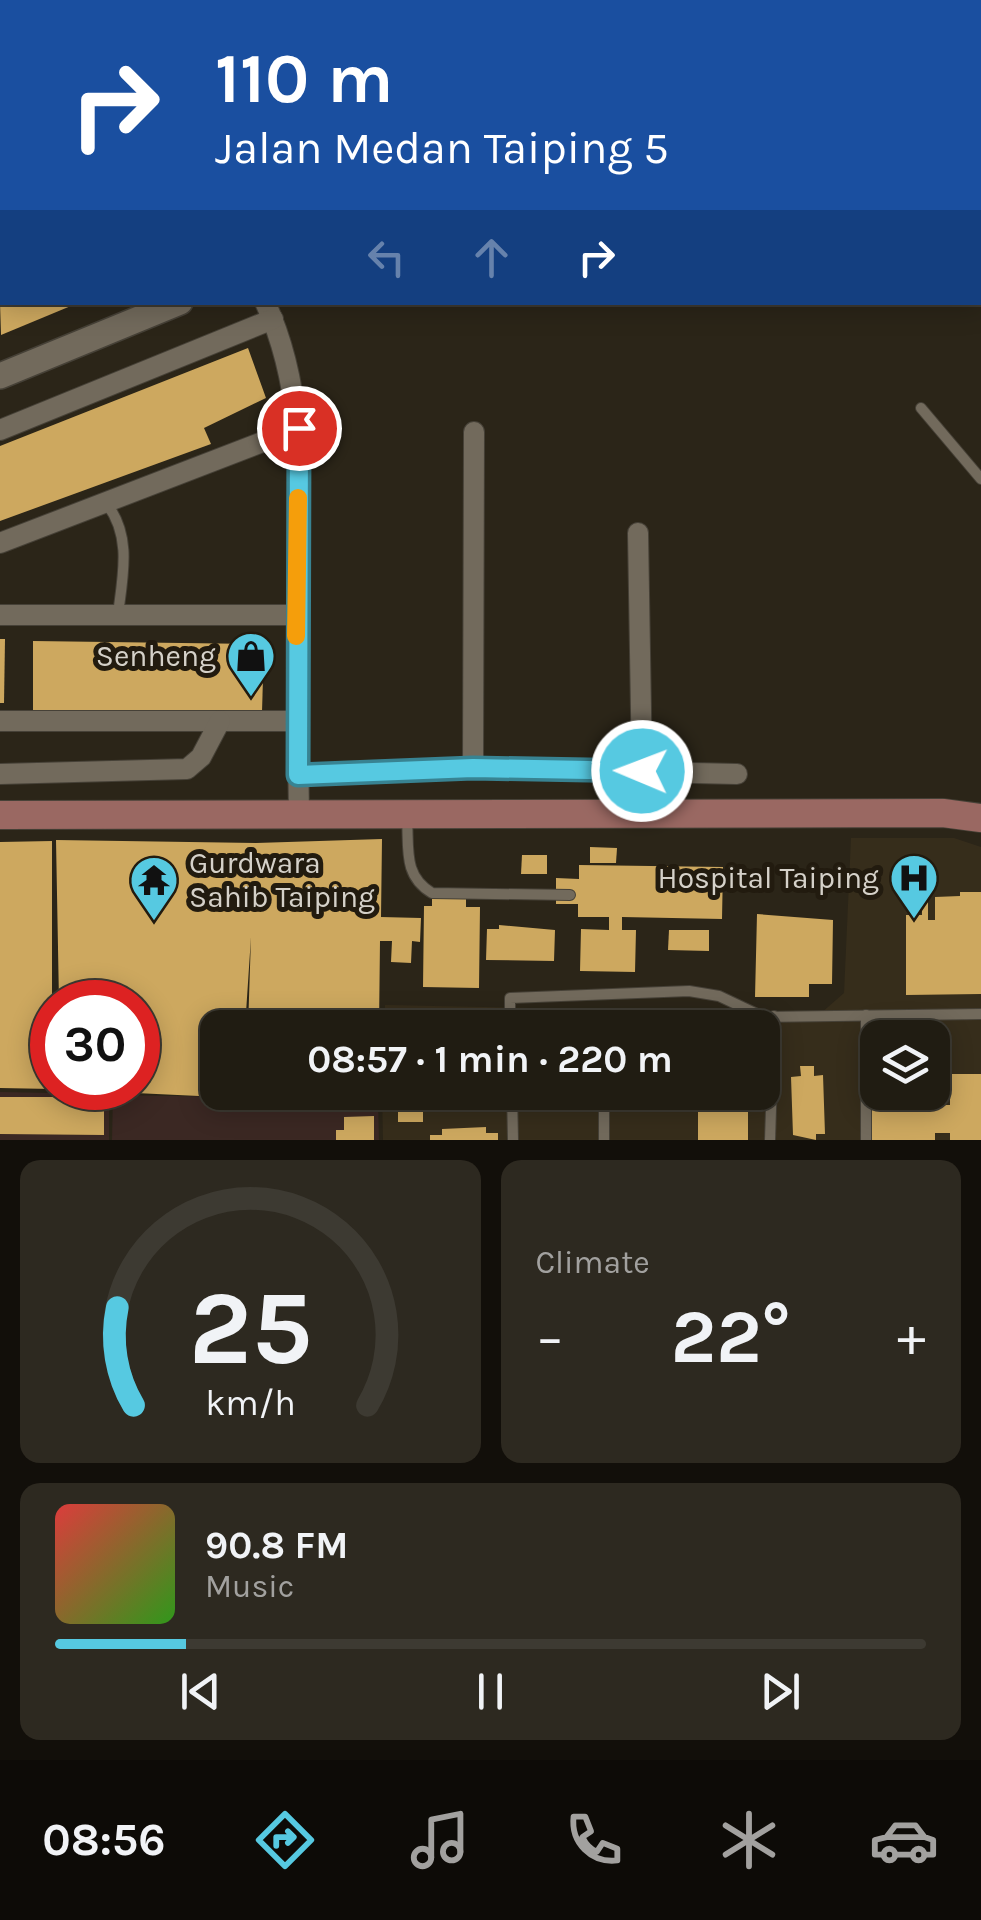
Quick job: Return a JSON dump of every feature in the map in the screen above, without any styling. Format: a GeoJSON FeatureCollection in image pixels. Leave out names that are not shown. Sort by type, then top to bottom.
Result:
{"type":"FeatureCollection","features":[{"type":"Feature","properties":{"kind":"main road"},"geometry":{"type":"LineString","coordinates":[[0,815],[942,813],[981,818]]}},
{"type":"Feature","properties":{"kind":"street"},"geometry":{"type":"LineString","coordinates":[[1,373],[172,305]]}},
{"type":"Feature","properties":{"kind":"street"},"geometry":{"type":"LineString","coordinates":[[0,430],[269,311],[295,389],[299,428],[295,721],[299,814]]}},
{"type":"Feature","properties":{"kind":"street"},"geometry":{"type":"LineString","coordinates":[[0,544],[299,428]]}},
{"type":"Feature","properties":{"kind":"street"},"geometry":{"type":"LineString","coordinates":[[473,768],[474,432]]}},
{"type":"Feature","properties":{"kind":"street"},"geometry":{"type":"LineString","coordinates":[[638,532],[642,771]]}},
{"type":"Feature","properties":{"kind":"street"},"geometry":{"type":"LineString","coordinates":[[0,615],[296,614]]}},
{"type":"Feature","properties":{"kind":"street"},"geometry":{"type":"LineString","coordinates":[[0,720],[295,721]]}},
{"type":"Feature","properties":{"kind":"street"},"geometry":{"type":"LineString","coordinates":[[0,774],[188,769],[202,757],[220,721]]}},
{"type":"Feature","properties":{"kind":"street"},"geometry":{"type":"LineString","coordinates":[[298,775],[473,768],[737,774]]}},
{"type":"Feature","properties":{"kind":"lane"},"geometry":{"type":"LineString","coordinates":[[922,408],[981,479]]}},
{"type":"Feature","properties":{"kind":"lane"},"geometry":{"type":"LineString","coordinates":[[106,503],[121,522],[123,574],[118,614]]}},
{"type":"Feature","properties":{"kind":"lane"},"geometry":{"type":"LineString","coordinates":[[407,812],[410,873],[417,884],[432,893],[570,896]]}},
{"type":"Feature","properties":{"kind":"lane"},"geometry":{"type":"LineString","coordinates":[[510,1010],[510,998],[689,991],[719,996],[752,1010]]}},
{"type":"Feature","properties":{"kind":"lane"},"geometry":{"type":"LineString","coordinates":[[780,1017],[981,1014]]}},
{"type":"Feature","properties":{"kind":"lane"},"geometry":{"type":"LineString","coordinates":[[866,1015],[866,1140]]}},
{"type":"Feature","properties":{"kind":"lane"},"geometry":{"type":"LineString","coordinates":[[512,1110],[512,1140]]}},
{"type":"Feature","properties":{"kind":"lane"},"geometry":{"type":"LineString","coordinates":[[604,1110],[604,1140]]}},
{"type":"Feature","properties":{"kind":"lane"},"geometry":{"type":"LineString","coordinates":[[770,1110],[770,1140]]}},
{"type":"Feature","properties":{"kind":"shaded area","name":"Hospital Taiping"},"geometry":{"type":"Polygon","coordinates":[[[851,838],[954,838],[981,847],[981,1140],[383,1140],[382,1110],[780,1110],[780,1013],[820,1014],[844,993],[851,838]]]}},
{"type":"Feature","properties":{"kind":"shaded area","name":"Hospital Taiping"},"geometry":{"type":"Polygon","coordinates":[[[385,1005],[627,1010],[385,1010],[385,1005]]]}},
{"type":"Feature","properties":{"kind":"shaded area"},"geometry":{"type":"Polygon","coordinates":[[[0,1092],[30,1093],[30,1110],[109,1110],[109,1140],[0,1140],[0,1092]]]}},
{"type":"Feature","properties":{"kind":"shaded area"},"geometry":{"type":"Polygon","coordinates":[[[160,1096],[200,1096],[200,1110],[378,1110],[379,1140],[112,1140],[113,1110],[160,1110],[160,1096]]]}},
{"type":"Feature","properties":{"kind":"building"},"geometry":{"type":"Polygon","coordinates":[[[0,305],[73,305],[1,335],[0,305]]]}},
{"type":"Feature","properties":{"kind":"building"},"geometry":{"type":"Polygon","coordinates":[[[248,348],[266,398],[204,428],[211,444],[0,521],[0,446],[248,348]]]}},
{"type":"Feature","properties":{"kind":"building"},"geometry":{"type":"Polygon","coordinates":[[[0,639],[5,639],[4,703],[0,703],[0,639]]]}},
{"type":"Feature","properties":{"kind":"building"},"geometry":{"type":"Polygon","coordinates":[[[33,641],[264,644],[262,712],[33,713],[33,641]]]}},
{"type":"Feature","properties":{"kind":"building"},"geometry":{"type":"Polygon","coordinates":[[[382,839],[381,917],[421,918],[420,942],[412,941],[411,963],[391,962],[392,941],[380,941],[379,1010],[249,1010],[251,937],[246,1010],[200,1010],[200,1096],[160,1094],[160,980],[59,980],[56,840],[256,843],[382,839]]]}},
{"type":"Feature","properties":{"kind":"building"},"geometry":{"type":"Polygon","coordinates":[[[52,841],[52,980],[30,980],[30,1089],[0,1088],[0,842],[52,841]]]}},
{"type":"Feature","properties":{"kind":"building"},"geometry":{"type":"Polygon","coordinates":[[[590,847],[617,848],[616,863],[590,863],[590,847]]]}},
{"type":"Feature","properties":{"kind":"building"},"geometry":{"type":"Polygon","coordinates":[[[522,855],[547,855],[547,874],[521,874],[522,855]]]}},
{"type":"Feature","properties":{"kind":"building"},"geometry":{"type":"Polygon","coordinates":[[[579,865],[723,867],[722,919],[622,917],[622,930],[636,930],[635,972],[580,971],[581,929],[609,930],[609,917],[578,917],[578,904],[556,904],[556,878],[579,879],[579,865]]]}},
{"type":"Feature","properties":{"kind":"building"},"geometry":{"type":"Polygon","coordinates":[[[960,892],[981,892],[981,994],[906,995],[906,915],[922,915],[922,895],[928,895],[928,920],[935,920],[935,897],[960,896],[960,892]]]}},
{"type":"Feature","properties":{"kind":"building"},"geometry":{"type":"Polygon","coordinates":[[[432,893],[466,894],[466,907],[480,907],[479,988],[423,987],[424,906],[432,906],[432,893]]]}},
{"type":"Feature","properties":{"kind":"building"},"geometry":{"type":"Polygon","coordinates":[[[757,914],[833,920],[832,984],[809,984],[809,997],[755,997],[757,914]]]}},
{"type":"Feature","properties":{"kind":"building"},"geometry":{"type":"Polygon","coordinates":[[[499,925],[555,930],[554,961],[486,960],[487,929],[499,929],[499,925]]]}},
{"type":"Feature","properties":{"kind":"building"},"geometry":{"type":"Polygon","coordinates":[[[669,930],[709,930],[709,951],[668,950],[669,930]]]}},
{"type":"Feature","properties":{"kind":"building"},"geometry":{"type":"Polygon","coordinates":[[[800,1066],[814,1066],[814,1076],[823,1075],[825,1134],[816,1134],[816,1140],[793,1135],[791,1077],[801,1076],[800,1066]]]}},
{"type":"Feature","properties":{"kind":"building"},"geometry":{"type":"Polygon","coordinates":[[[950,1074],[981,1074],[981,1140],[950,1140],[950,1133],[935,1133],[935,1140],[869,1140],[869,1110],[950,1110],[950,1074]]]}},
{"type":"Feature","properties":{"kind":"building"},"geometry":{"type":"Polygon","coordinates":[[[0,1097],[30,1097],[30,1110],[104,1110],[104,1135],[0,1134],[0,1097]]]}},
{"type":"Feature","properties":{"kind":"building"},"geometry":{"type":"Polygon","coordinates":[[[398,1110],[423,1110],[423,1122],[398,1122],[398,1110]]]}},
{"type":"Feature","properties":{"kind":"building"},"geometry":{"type":"Polygon","coordinates":[[[698,1110],[748,1110],[748,1140],[698,1140],[698,1110]]]}},
{"type":"Feature","properties":{"kind":"building"},"geometry":{"type":"Polygon","coordinates":[[[374,1116],[374,1140],[336,1140],[336,1130],[344,1130],[344,1117],[374,1116]]]}},
{"type":"Feature","properties":{"kind":"building"},"geometry":{"type":"Polygon","coordinates":[[[486,1127],[486,1133],[498,1133],[498,1140],[430,1140],[430,1135],[442,1135],[442,1129],[486,1127]]]}},
{"type":"Feature","properties":{"kind":"slow traffic"},"geometry":{"type":"LineString","coordinates":[[296,636],[298,498]]}},
{"type":"Feature","properties":{"kind":"place","name":"Senheng"},"geometry":{"type":"Point","coordinates":[251,698]}},
{"type":"Feature","properties":{"kind":"place","name":"Hospital Taiping"},"geometry":{"type":"Point","coordinates":[914,920]}},
{"type":"Feature","properties":{"kind":"place","name":"Gurdwara Sahib Taiping"},"geometry":{"type":"Point","coordinates":[154,922]}},
{"type":"Feature","properties":{"kind":"route"},"geometry":{"type":"LineString","coordinates":[[299,428],[295,721],[298,775],[473,768],[642,771]]}}]}
